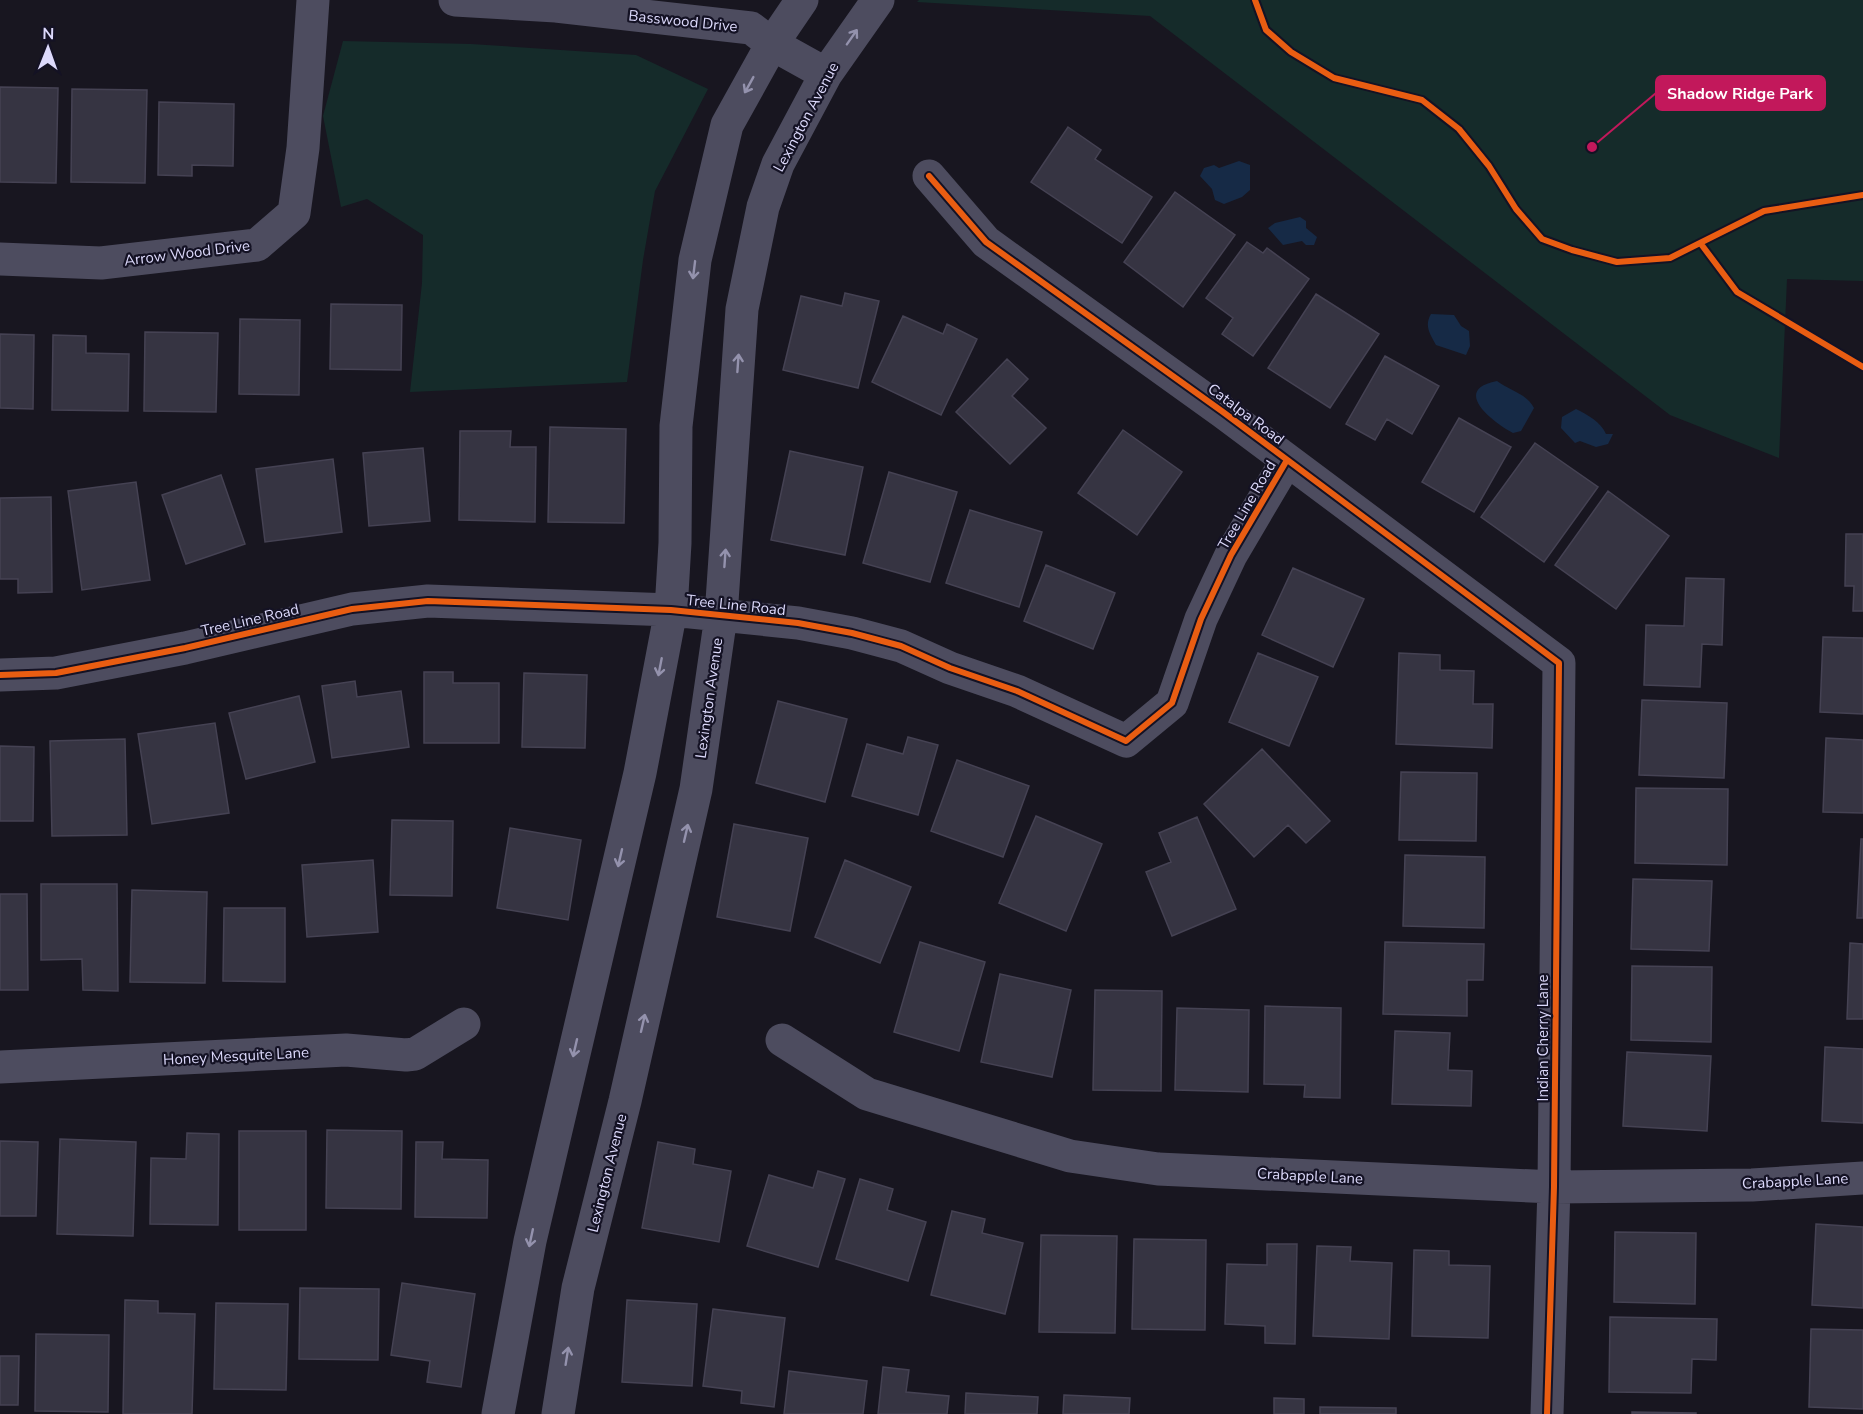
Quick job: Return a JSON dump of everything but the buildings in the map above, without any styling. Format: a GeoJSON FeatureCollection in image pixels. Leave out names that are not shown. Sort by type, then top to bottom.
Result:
{"type":"FeatureCollection","features":[{"type":"Feature","properties":{"kind":"street","name":"Arrow Wood Drive"},"geometry":{"type":"LineString","coordinates":[[0,259],[101,263],[256,245],[294,213],[303,148],[313,0]]}},
{"type":"Feature","properties":{"kind":"street","name":"Basswood Drive"},"geometry":{"type":"LineString","coordinates":[[455,0],[556,3],[751,28],[772,44],[826,74]]}},
{"type":"Feature","properties":{"kind":"street"},"geometry":{"type":"LineString","coordinates":[[498,1414],[530,1241],[640,773],[671,610],[675,543],[676,426],[695,260],[727,125],[772,44],[802,0]]}},
{"type":"Feature","properties":{"kind":"street","name":"Lexington Avenue"},"geometry":{"type":"LineString","coordinates":[[558,1414],[578,1288],[625,1101],[696,789],[721,616],[742,309],[763,207],[778,164],[826,74],[879,0]]}},
{"type":"Feature","properties":{"kind":"street","name":"Catalpa Road"},"geometry":{"type":"LineString","coordinates":[[929,176],[986,242],[1287,460],[1558,663]]}},
{"type":"Feature","properties":{"kind":"street","name":"Tree Line Road"},"geometry":{"type":"LineString","coordinates":[[0,675],[56,673],[184,648],[352,609],[417,602],[479,601],[671,610],[798,623],[852,633],[901,646],[950,668],[1017,691],[1126,741],[1172,703],[1201,620],[1231,555],[1287,460]]}},
{"type":"Feature","properties":{"kind":"street","name":"Indian Cherry Lane"},"geometry":{"type":"LineString","coordinates":[[1547,1414],[1554,1187],[1558,663]]}},
{"type":"Feature","properties":{"kind":"street","name":"Honey Mesquite Lane"},"geometry":{"type":"LineString","coordinates":[[0,1066],[346,1050],[405,1055],[416,1054],[464,1024]]}},
{"type":"Feature","properties":{"kind":"street","name":"Crabapple Lane"},"geometry":{"type":"LineString","coordinates":[[782,1040],[867,1094],[1070,1156],[1158,1169],[1554,1187],[1752,1185],[1863,1178]]}},
{"type":"Feature","properties":{"kind":"green space"},"geometry":{"type":"Polygon","coordinates":[[[919,0],[1863,0],[1863,281],[1787,279],[1779,458],[1670,415],[1150,16],[917,2],[919,0]]]}},
{"type":"Feature","properties":{"kind":"green space"},"geometry":{"type":"Polygon","coordinates":[[[343,41],[471,44],[636,55],[708,89],[655,191],[643,260],[627,382],[410,392],[422,283],[423,235],[367,199],[341,207],[323,116],[343,41]]]}},
{"type":"Feature","properties":{"kind":"water"},"geometry":{"type":"Polygon","coordinates":[[[1239,161],[1250,165],[1250,190],[1242,197],[1224,204],[1215,200],[1212,189],[1200,176],[1204,168],[1214,165],[1219,168],[1239,161]]]}},
{"type":"Feature","properties":{"kind":"water"},"geometry":{"type":"Polygon","coordinates":[[[1300,217],[1306,221],[1306,228],[1317,237],[1314,245],[1306,245],[1302,241],[1283,245],[1268,228],[1275,223],[1300,217]]]}},
{"type":"Feature","properties":{"kind":"water"},"geometry":{"type":"Polygon","coordinates":[[[1431,314],[1454,315],[1461,326],[1469,331],[1470,346],[1466,355],[1436,345],[1428,326],[1431,314]]]}},
{"type":"Feature","properties":{"kind":"water"},"geometry":{"type":"Polygon","coordinates":[[[1497,381],[1522,396],[1534,408],[1521,431],[1513,433],[1496,422],[1480,407],[1476,399],[1477,392],[1483,385],[1497,381]]]}},
{"type":"Feature","properties":{"kind":"water"},"geometry":{"type":"Polygon","coordinates":[[[1576,409],[1597,422],[1606,434],[1613,434],[1608,444],[1596,447],[1580,441],[1575,443],[1561,428],[1562,417],[1576,409]]]}},
{"type":"Feature","properties":{"kind":"cycle path"},"geometry":{"type":"LineString","coordinates":[[1255,0],[1266,30],[1291,52],[1334,78],[1422,100],[1459,129],[1489,166],[1516,209],[1542,239],[1572,250],[1617,262],[1670,258],[1764,211],[1863,195]]}},
{"type":"Feature","properties":{"kind":"cycle path"},"geometry":{"type":"LineString","coordinates":[[929,176],[986,242],[1223,412],[1559,663],[1554,1187],[1547,1414]]}},
{"type":"Feature","properties":{"kind":"cycle path"},"geometry":{"type":"LineString","coordinates":[[1701,244],[1737,292],[1863,367]]}},
{"type":"Feature","properties":{"kind":"cycle path"},"geometry":{"type":"LineString","coordinates":[[0,675],[56,673],[185,648],[352,609],[428,601],[671,610],[798,623],[852,633],[901,646],[950,668],[1017,691],[1126,741],[1172,703],[1201,619],[1231,555],[1287,460]]}},
{"type":"Feature","properties":{"kind":"place","name":"Shadow Ridge Park"},"geometry":{"type":"Point","coordinates":[1592,147]}}]}
